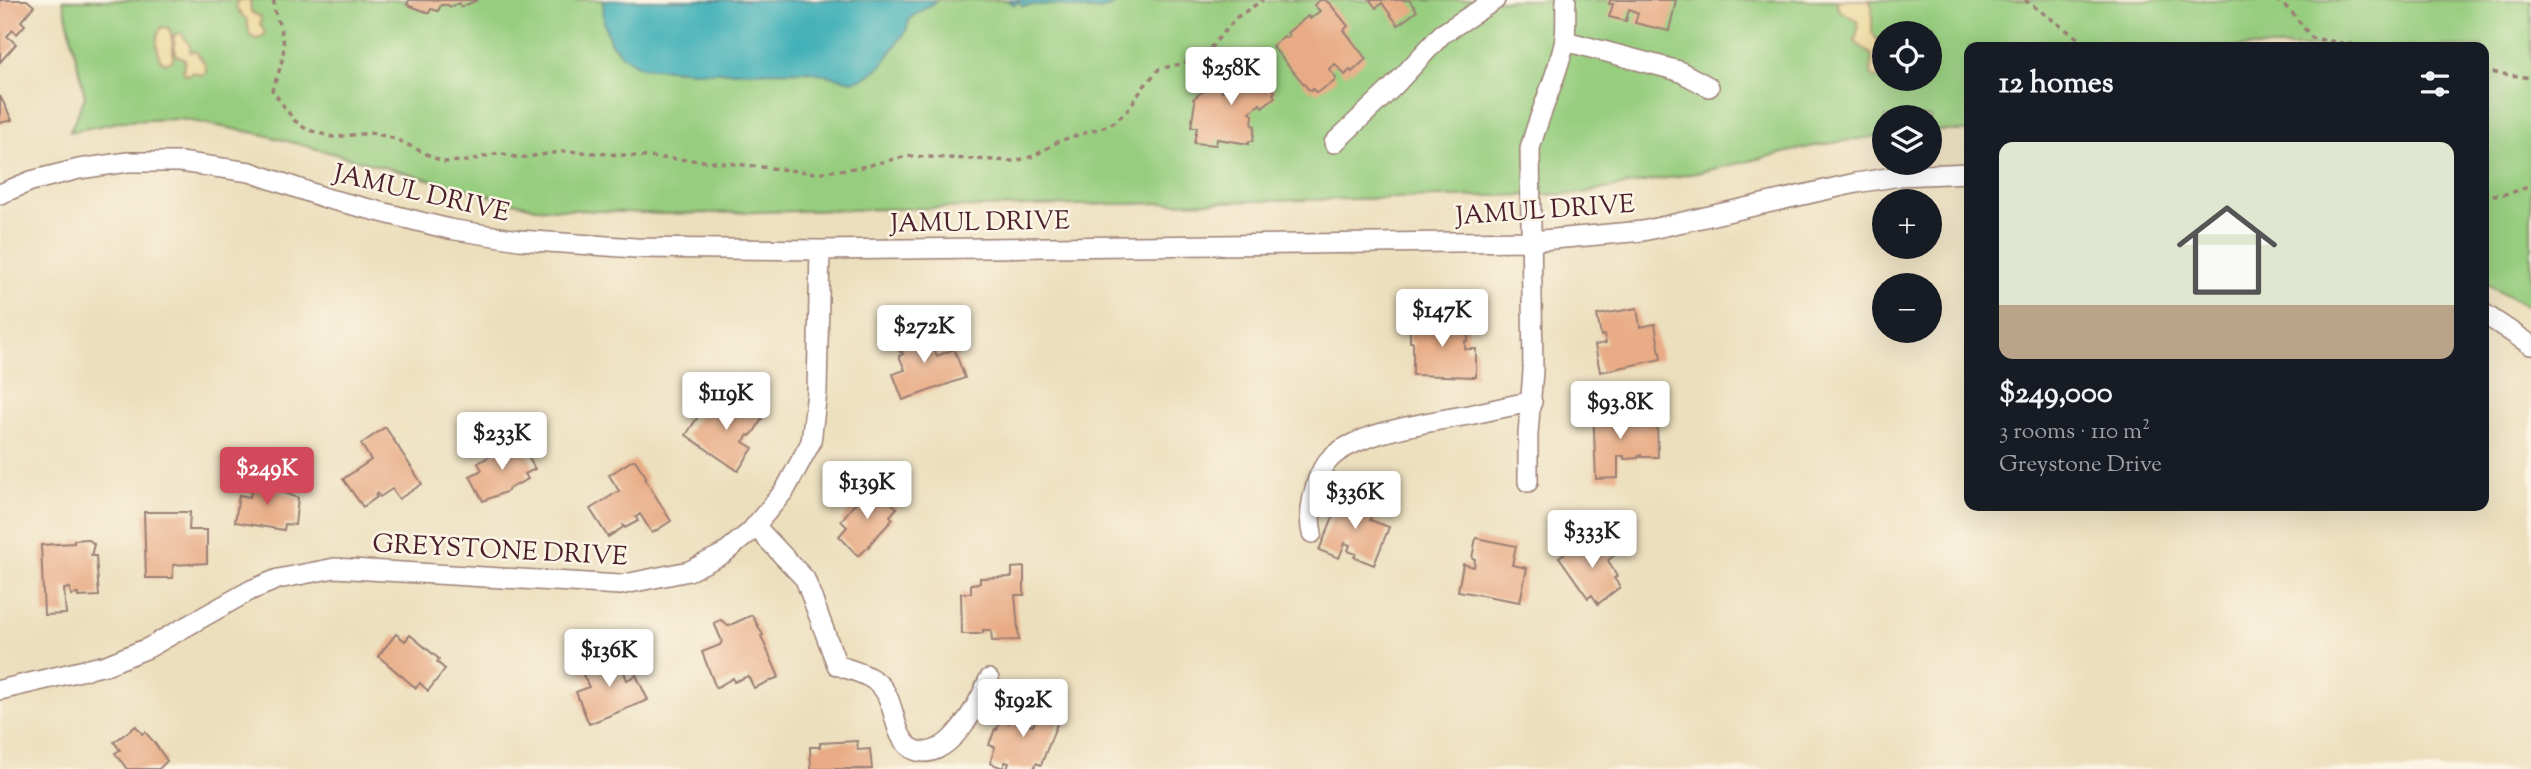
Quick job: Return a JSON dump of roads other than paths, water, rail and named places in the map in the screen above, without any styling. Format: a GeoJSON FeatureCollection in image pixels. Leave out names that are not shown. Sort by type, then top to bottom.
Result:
{"type":"FeatureCollection","features":[{"type":"Feature","properties":{"kind":"street"},"geometry":{"type":"LineString","coordinates":[[1334,143],[1394,86],[1441,34],[1495,0]]}},
{"type":"Feature","properties":{"kind":"street"},"geometry":{"type":"LineString","coordinates":[[1528,482],[1528,434],[1534,371],[1530,149],[1565,41],[1566,0]]}},
{"type":"Feature","properties":{"kind":"street"},"geometry":{"type":"LineString","coordinates":[[1565,41],[1679,71],[1709,87]]}},
{"type":"Feature","properties":{"kind":"street","name":"JAMUL DRIVE"},"geometry":{"type":"LineString","coordinates":[[0,194],[31,181],[79,169],[128,162],[180,162],[250,173],[329,199],[449,229],[519,240],[636,248],[820,250],[1531,241],[1643,231],[1856,183],[1900,176],[1964,173]]}},
{"type":"Feature","properties":{"kind":"street","name":"GREYSTONE DRIVE"},"geometry":{"type":"LineString","coordinates":[[0,690],[106,665],[148,648],[251,590],[278,579],[335,568],[620,584],[689,571],[723,554],[755,526],[785,490],[811,442],[817,389],[820,250]]}},
{"type":"Feature","properties":{"kind":"street"},"geometry":{"type":"LineString","coordinates":[[2489,317],[2531,345]]}},
{"type":"Feature","properties":{"kind":"street"},"geometry":{"type":"LineString","coordinates":[[1312,533],[1308,521],[1311,503],[1327,462],[1339,452],[1364,439],[1399,429],[1532,402]]}},
{"type":"Feature","properties":{"kind":"street"},"geometry":{"type":"LineString","coordinates":[[755,526],[805,579],[837,665],[874,680],[884,690],[901,736],[911,749],[927,753],[942,749],[959,733],[977,708],[989,679]]}},
{"type":"Feature","properties":{"kind":"water"},"geometry":{"type":"Polygon","coordinates":[[[603,0],[936,1],[910,18],[906,31],[880,67],[864,78],[852,81],[809,71],[710,72],[640,67],[622,55],[610,42],[604,22],[603,0]]]}},
{"type":"Feature","properties":{"kind":"water"},"geometry":{"type":"Polygon","coordinates":[[[1008,0],[1120,0],[1106,8],[1090,10],[1052,5],[1022,6],[1018,1],[1015,5],[1008,0]]]}}]}
